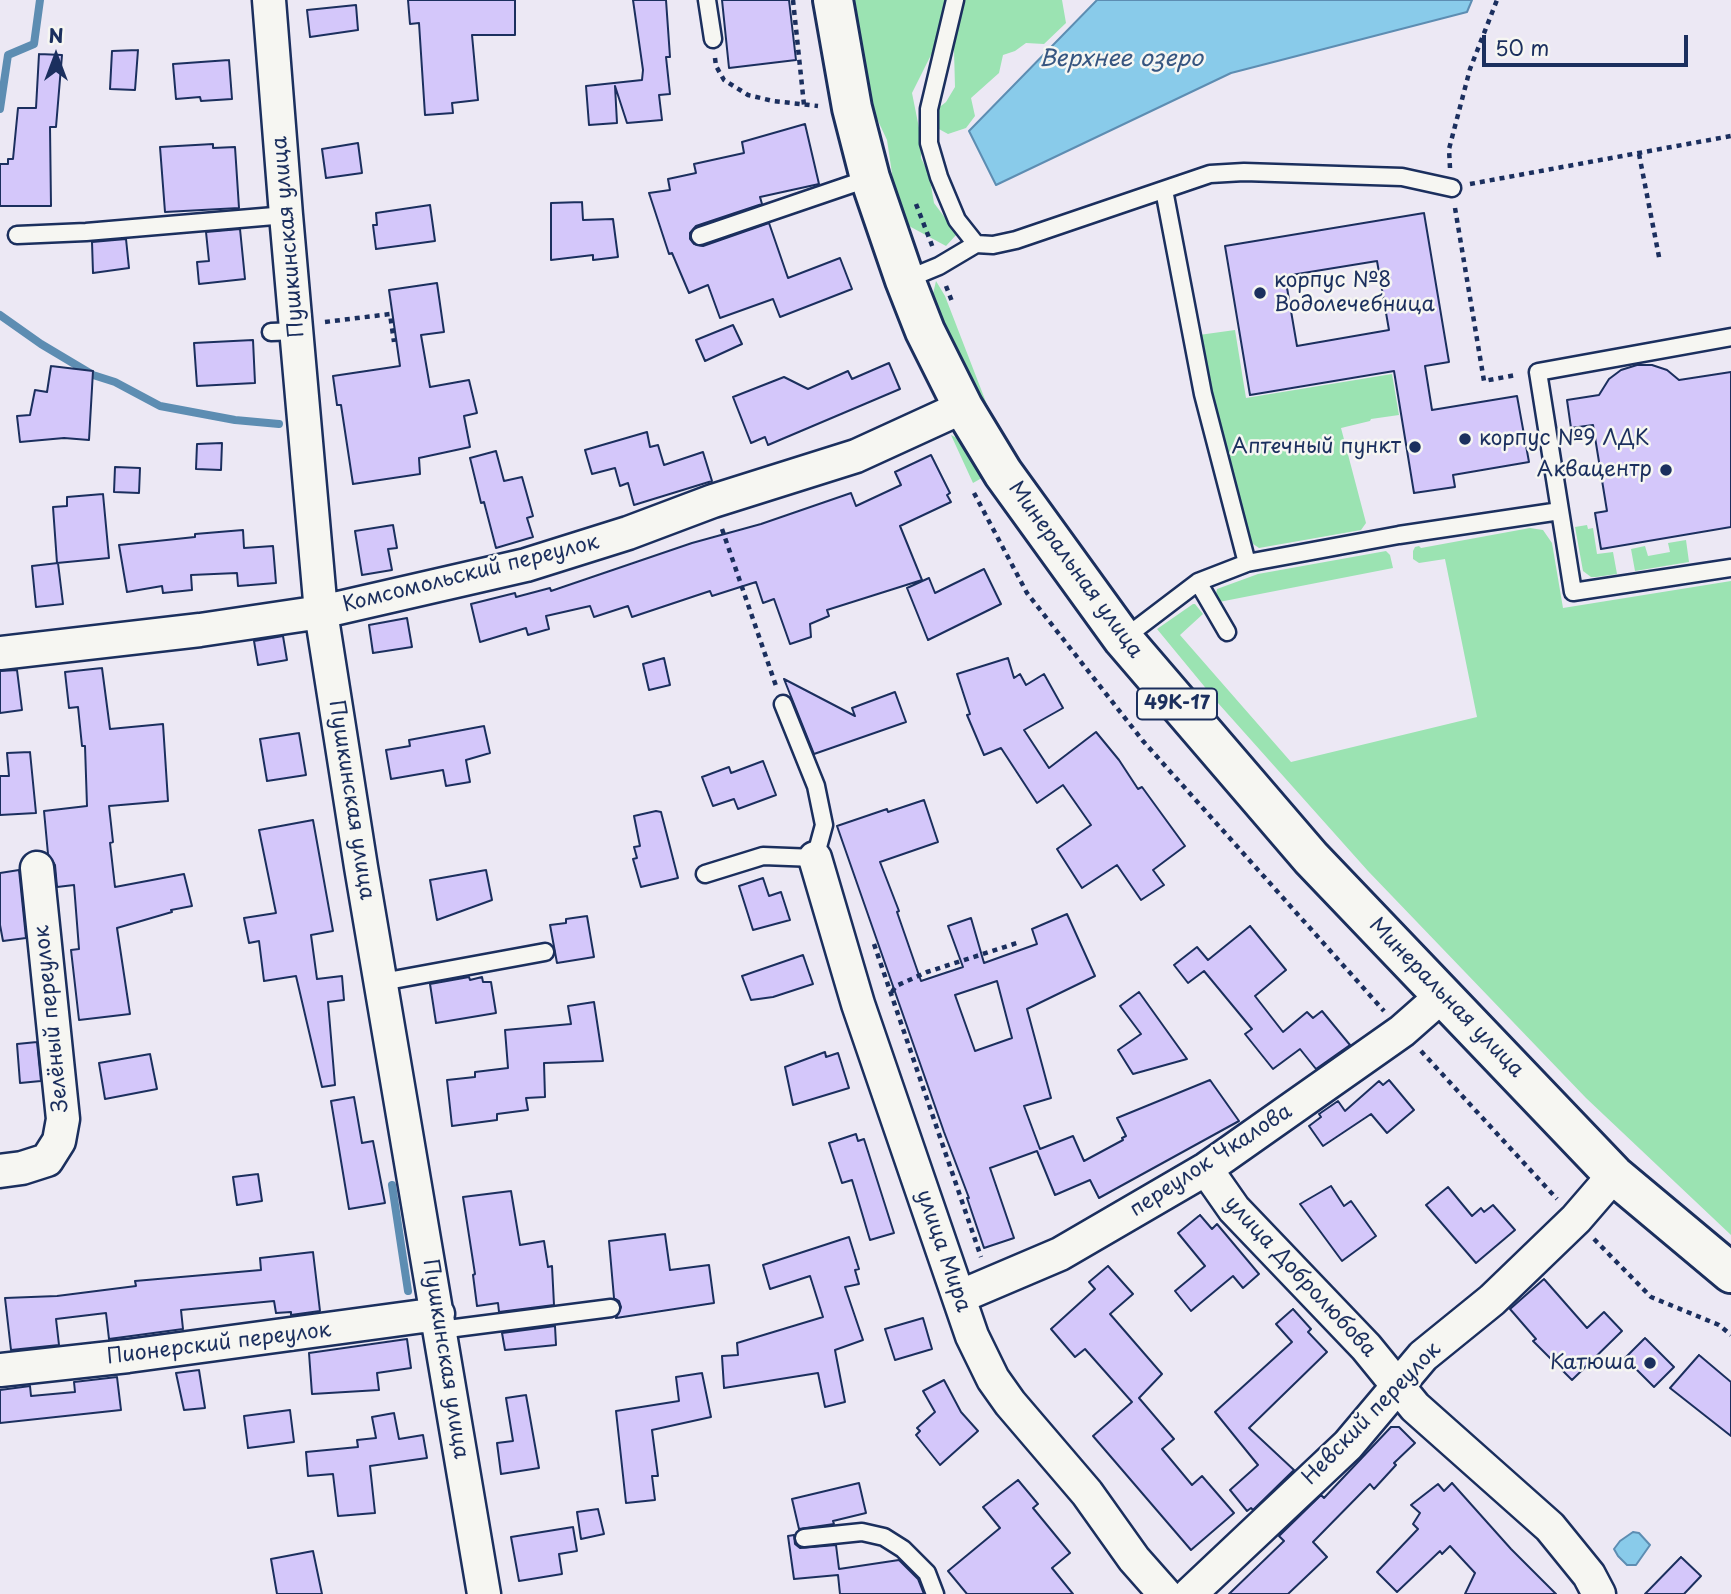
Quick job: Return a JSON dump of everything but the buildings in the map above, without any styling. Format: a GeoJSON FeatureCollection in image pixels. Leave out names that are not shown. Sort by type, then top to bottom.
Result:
{"type":"FeatureCollection","features":[{"type":"Feature","properties":{"kind":"main road","name":"Минеральная улица"},"geometry":{"type":"LineString","coordinates":[[833,0],[852,108],[870,178],[922,273],[925,331],[963,407],[1003,473],[1123,639],[1311,858],[1614,1175],[1731,1273]]}},
{"type":"Feature","properties":{"kind":"street","name":"Пушкинская улица"},"geometry":{"type":"LineString","coordinates":[[270,0],[286,215],[284,332],[321,612],[361,867],[484,1594]]}},
{"type":"Feature","properties":{"kind":"street","name":"Комсомольский переулок"},"geometry":{"type":"LineString","coordinates":[[0,653],[200,630],[321,612],[526,565],[628,533],[713,501],[856,456],[963,407]]}},
{"type":"Feature","properties":{"kind":"street","name":"улица Мира"},"geometry":{"type":"LineString","coordinates":[[815,858],[858,1004],[972,1336],[993,1379],[1035,1434],[1087,1493],[1133,1559],[1165,1594]]}},
{"type":"Feature","properties":{"kind":"street","name":"Зелёный переулок"},"geometry":{"type":"LineString","coordinates":[[0,1171],[47,1160],[59,1141],[63,1119],[37,868]]}},
{"type":"Feature","properties":{"kind":"street","name":"переулок Чкалова"},"geometry":{"type":"LineString","coordinates":[[959,1297],[1060,1254],[1206,1169],[1402,1031],[1444,995]]}},
{"type":"Feature","properties":{"kind":"street","name":"улица Добролюбова"},"geometry":{"type":"LineString","coordinates":[[1206,1169],[1234,1209],[1366,1347],[1415,1407],[1550,1527],[1590,1575],[1599,1594]]}},
{"type":"Feature","properties":{"kind":"street","name":"Невский переулок"},"geometry":{"type":"LineString","coordinates":[[1190,1594],[1348,1445],[1423,1356],[1492,1300],[1576,1219],[1614,1175]]}},
{"type":"Feature","properties":{"kind":"street","name":"Пионерский переулок"},"geometry":{"type":"LineString","coordinates":[[0,1370],[439,1322]]}},
{"type":"Feature","properties":{"kind":"lane"},"geometry":{"type":"LineString","coordinates":[[707,0],[713,39]]}},
{"type":"Feature","properties":{"kind":"lane"},"geometry":{"type":"LineString","coordinates":[[955,0],[929,109],[929,142],[939,177],[957,220],[976,244]]}},
{"type":"Feature","properties":{"kind":"lane"},"geometry":{"type":"LineString","coordinates":[[922,273],[976,244],[993,245],[1016,240],[1210,174],[1244,172],[1402,177],[1452,188]]}},
{"type":"Feature","properties":{"kind":"lane"},"geometry":{"type":"LineString","coordinates":[[700,236],[870,178]]}},
{"type":"Feature","properties":{"kind":"lane"},"geometry":{"type":"LineString","coordinates":[[1164,190],[1203,394],[1247,562]]}},
{"type":"Feature","properties":{"kind":"lane"},"geometry":{"type":"LineString","coordinates":[[17,235],[86,232],[286,215]]}},
{"type":"Feature","properties":{"kind":"lane"},"geometry":{"type":"LineString","coordinates":[[1731,337],[1538,372],[1573,592],[1731,568]]}},
{"type":"Feature","properties":{"kind":"lane"},"geometry":{"type":"LineString","coordinates":[[1123,639],[1198,582],[1247,562],[1399,535],[1560,511]]}},
{"type":"Feature","properties":{"kind":"lane"},"geometry":{"type":"LineString","coordinates":[[1198,582],[1227,632]]}},
{"type":"Feature","properties":{"kind":"lane"},"geometry":{"type":"LineString","coordinates":[[705,874],[762,856],[815,858],[824,825],[816,786],[783,705]]}},
{"type":"Feature","properties":{"kind":"lane"},"geometry":{"type":"LineString","coordinates":[[382,982],[545,952]]}},
{"type":"Feature","properties":{"kind":"lane"},"geometry":{"type":"LineString","coordinates":[[439,1322],[611,1308]]}},
{"type":"Feature","properties":{"kind":"lane"},"geometry":{"type":"LineString","coordinates":[[804,1538],[862,1532],[884,1537],[903,1549],[927,1573],[935,1594]]}},
{"type":"Feature","properties":{"kind":"path"},"geometry":{"type":"LineString","coordinates":[[793,0],[804,105]]}},
{"type":"Feature","properties":{"kind":"path"},"geometry":{"type":"LineString","coordinates":[[1497,2],[1470,69],[1449,149],[1452,188],[1484,381],[1538,372]]}},
{"type":"Feature","properties":{"kind":"path"},"geometry":{"type":"LineString","coordinates":[[713,39],[716,66],[724,80],[748,95],[804,105],[852,108]]}},
{"type":"Feature","properties":{"kind":"path"},"geometry":{"type":"LineString","coordinates":[[1452,188],[1731,136]]}},
{"type":"Feature","properties":{"kind":"path"},"geometry":{"type":"LineString","coordinates":[[1639,154],[1660,262]]}},
{"type":"Feature","properties":{"kind":"path"},"geometry":{"type":"LineString","coordinates":[[912,191],[922,273],[956,312]]}},
{"type":"Feature","properties":{"kind":"path"},"geometry":{"type":"LineString","coordinates":[[328,322],[390,314],[394,342]]}},
{"type":"Feature","properties":{"kind":"path"},"geometry":{"type":"LineString","coordinates":[[972,489],[1027,593],[1143,741],[1402,1031],[1651,1297],[1718,1325],[1731,1335]]}},
{"type":"Feature","properties":{"kind":"path"},"geometry":{"type":"LineString","coordinates":[[713,501],[783,705]]}},
{"type":"Feature","properties":{"kind":"path"},"geometry":{"type":"LineString","coordinates":[[897,986],[927,972],[1020,942]]}},
{"type":"Feature","properties":{"kind":"path"},"geometry":{"type":"LineString","coordinates":[[873,944],[990,1285]]}},
{"type":"Feature","properties":{"kind":"green space"},"geometry":{"type":"Polygon","coordinates":[[[847,0],[1062,0],[1066,23],[1044,44],[1026,43],[1003,55],[999,73],[971,98],[975,116],[966,128],[948,134],[937,128],[932,113],[946,102],[955,87],[954,50],[932,53],[912,93],[921,138],[921,158],[929,174],[934,203],[957,234],[946,246],[909,226],[896,200],[887,140],[872,108],[847,0]]]}},
{"type":"Feature","properties":{"kind":"green space"},"geometry":{"type":"Polygon","coordinates":[[[936,281],[945,296],[996,428],[940,318],[933,294],[936,281]]]}},
{"type":"Feature","properties":{"kind":"green space"},"geometry":{"type":"Polygon","coordinates":[[[1235,330],[1246,398],[1392,374],[1399,415],[1371,419],[1341,428],[1366,523],[1361,530],[1259,548],[1253,544],[1244,526],[1199,335],[1235,330]]]}},
{"type":"Feature","properties":{"kind":"green space"},"geometry":{"type":"Polygon","coordinates":[[[951,435],[963,441],[985,475],[973,483],[951,435]]]}},
{"type":"Feature","properties":{"kind":"green space"},"geometry":{"type":"Polygon","coordinates":[[[1587,525],[1588,529],[1593,528],[1597,554],[1613,552],[1617,574],[1591,577],[1583,571],[1575,527],[1587,525]]]}},
{"type":"Feature","properties":{"kind":"green space"},"geometry":{"type":"Polygon","coordinates":[[[1530,528],[1543,530],[1552,543],[1563,608],[1731,581],[1731,1235],[1586,1098],[1368,871],[1218,703],[1157,629],[1195,604],[1203,614],[1180,635],[1291,762],[1477,717],[1445,559],[1419,563],[1413,559],[1413,551],[1419,546],[1421,548],[1530,528]]]}},
{"type":"Feature","properties":{"kind":"green space"},"geometry":{"type":"Polygon","coordinates":[[[1686,540],[1689,562],[1635,571],[1631,549],[1645,546],[1648,556],[1670,552],[1668,543],[1686,540]]]}},
{"type":"Feature","properties":{"kind":"green space"},"geometry":{"type":"Polygon","coordinates":[[[1386,551],[1390,555],[1393,568],[1219,602],[1216,594],[1217,589],[1258,574],[1386,551]]]}},
{"type":"Feature","properties":{"kind":"water","name":"Верхнее озеро"},"geometry":{"type":"Polygon","coordinates":[[[1097,0],[1472,0],[1467,12],[1231,73],[996,185],[969,131],[1097,0]]]}},
{"type":"Feature","properties":{"kind":"water"},"geometry":{"type":"Polygon","coordinates":[[[1633,1532],[1639,1533],[1650,1545],[1636,1565],[1627,1565],[1614,1549],[1633,1532]]]}},
{"type":"Feature","properties":{"kind":"waterway"},"geometry":{"type":"LineString","coordinates":[[0,109],[8,55],[34,44],[40,0]]}},
{"type":"Feature","properties":{"kind":"waterway"},"geometry":{"type":"LineString","coordinates":[[0,315],[41,344],[93,375],[115,382],[160,406],[235,420],[279,424]]}},
{"type":"Feature","properties":{"kind":"waterway"},"geometry":{"type":"LineString","coordinates":[[392,1185],[408,1291]]}},
{"type":"Feature","properties":{"kind":"place","name":"корпус №8 Водолечебница"},"geometry":{"type":"Point","coordinates":[1260,293]}},
{"type":"Feature","properties":{"kind":"place","name":"корпус №9 ЛДК"},"geometry":{"type":"Point","coordinates":[1465,439]}},
{"type":"Feature","properties":{"kind":"place","name":"Аптечный пункт"},"geometry":{"type":"Point","coordinates":[1415,447]}},
{"type":"Feature","properties":{"kind":"place","name":"Аквацентр"},"geometry":{"type":"Point","coordinates":[1666,470]}},
{"type":"Feature","properties":{"kind":"place","name":"Катюша"},"geometry":{"type":"Point","coordinates":[1650,1363]}}]}
